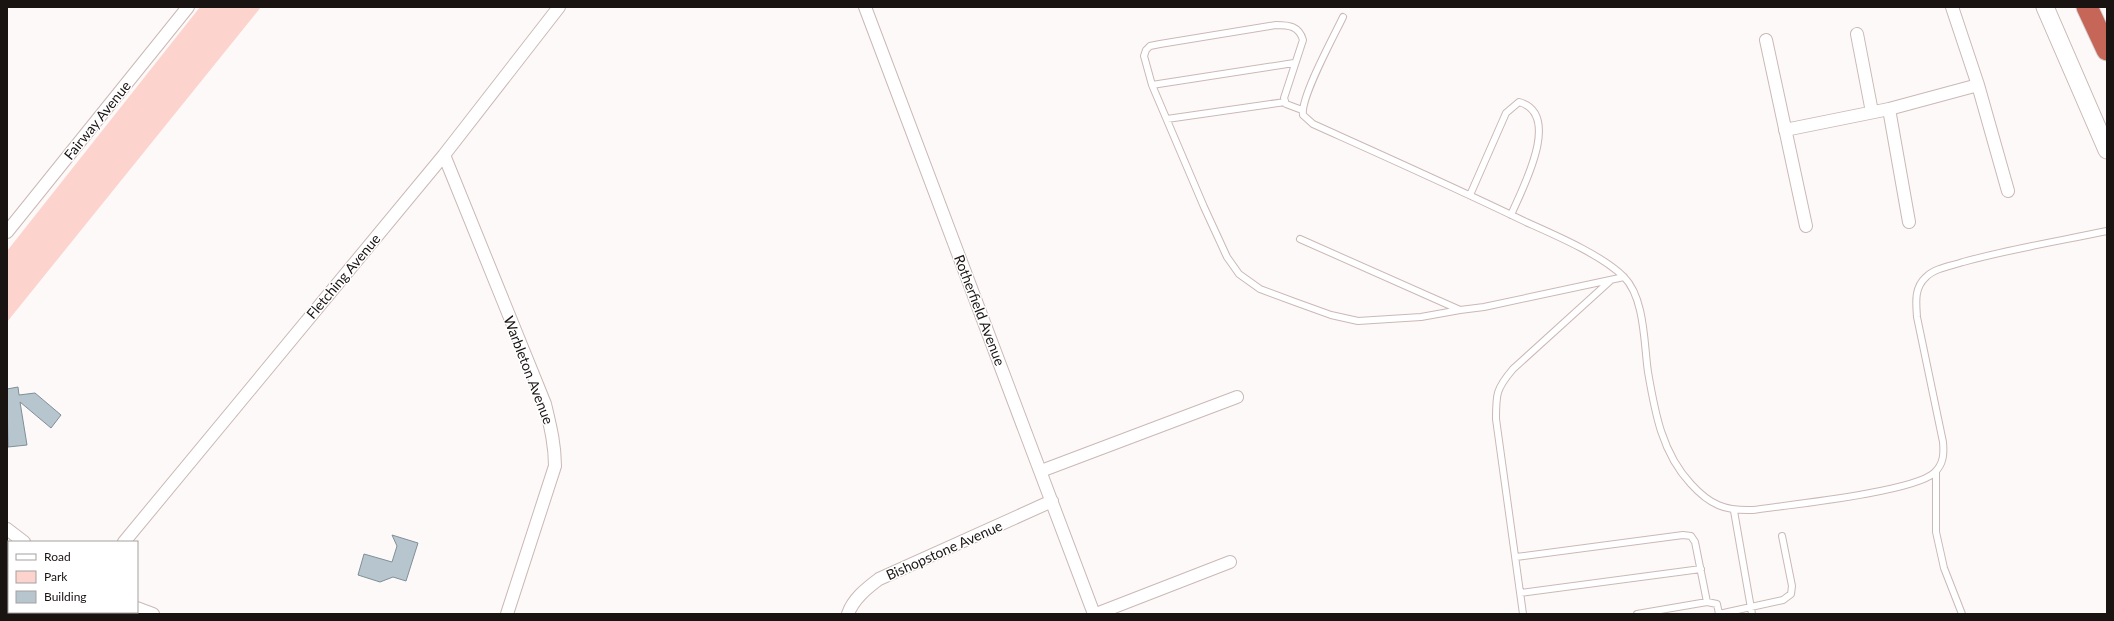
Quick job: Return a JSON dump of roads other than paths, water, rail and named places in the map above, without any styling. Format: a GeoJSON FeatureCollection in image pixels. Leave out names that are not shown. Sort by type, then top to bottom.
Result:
{"type":"FeatureCollection","features":[{"type":"Feature","properties":{"kind":"highway"},"geometry":{"type":"LineString","coordinates":[[2087,7],[2107,50]]}},
{"type":"Feature","properties":{"kind":"main road"},"geometry":{"type":"LineString","coordinates":[[2045,7],[2107,150]]}},
{"type":"Feature","properties":{"kind":"street","name":"Fairway Avenue"},"geometry":{"type":"LineString","coordinates":[[7,232],[188,7]]}},
{"type":"Feature","properties":{"kind":"street","name":"Fletching Avenue"},"geometry":{"type":"LineString","coordinates":[[125,541],[444,155],[559,7]]}},
{"type":"Feature","properties":{"kind":"street","name":"Rotherfield Avenue"},"geometry":{"type":"LineString","coordinates":[[865,7],[1095,614]]}},
{"type":"Feature","properties":{"kind":"street"},"geometry":{"type":"LineString","coordinates":[[1952,7],[1978,85],[2008,191]]}},
{"type":"Feature","properties":{"kind":"street"},"geometry":{"type":"LineString","coordinates":[[1857,34],[1872,112]]}},
{"type":"Feature","properties":{"kind":"street"},"geometry":{"type":"LineString","coordinates":[[1766,40],[1806,226]]}},
{"type":"Feature","properties":{"kind":"street"},"geometry":{"type":"LineString","coordinates":[[1785,130],[1889,109],[1978,85]]}},
{"type":"Feature","properties":{"kind":"street"},"geometry":{"type":"LineString","coordinates":[[1889,109],[1909,222]]}},
{"type":"Feature","properties":{"kind":"street","name":"Warbleton Avenue"},"geometry":{"type":"LineString","coordinates":[[444,155],[545,404],[552,430],[555,466],[507,614]]}},
{"type":"Feature","properties":{"kind":"street"},"geometry":{"type":"LineString","coordinates":[[1041,471],[1237,397]]}},
{"type":"Feature","properties":{"kind":"street","name":"Bishopstone Avenue"},"geometry":{"type":"LineString","coordinates":[[848,614],[850,608],[859,596],[879,579],[1052,501]]}},
{"type":"Feature","properties":{"kind":"street"},"geometry":{"type":"LineString","coordinates":[[7,529],[23,541]]}},
{"type":"Feature","properties":{"kind":"street"},"geometry":{"type":"LineString","coordinates":[[1095,614],[1230,562]]}},
{"type":"Feature","properties":{"kind":"street"},"geometry":{"type":"LineString","coordinates":[[138,608],[153,614]]}},
{"type":"Feature","properties":{"kind":"lane"},"geometry":{"type":"LineString","coordinates":[[1343,17],[1302,110],[1303,115],[1313,124],[1470,195],[1576,246],[1624,277],[1638,305],[1648,373],[1664,443],[1680,473],[1695,489],[1718,506],[1734,511],[1753,510],[1896,488],[1923,480],[1936,471]]}},
{"type":"Feature","properties":{"kind":"lane"},"geometry":{"type":"LineString","coordinates":[[1285,102],[1284,98],[1302,40],[1301,34],[1297,29],[1289,25],[1276,25],[1150,46],[1146,50],[1144,56],[1152,85],[1227,257],[1239,274],[1260,288],[1331,315],[1358,321],[1421,317],[1460,310],[1484,308],[1498,303],[1624,277]]}},
{"type":"Feature","properties":{"kind":"lane"},"geometry":{"type":"LineString","coordinates":[[1152,85],[1294,63]]}},
{"type":"Feature","properties":{"kind":"lane"},"geometry":{"type":"LineString","coordinates":[[1167,119],[1285,102],[1302,110]]}},
{"type":"Feature","properties":{"kind":"lane"},"geometry":{"type":"LineString","coordinates":[[1470,195],[1506,113],[1519,102],[1528,105],[1533,110],[1538,122],[1536,154],[1530,172],[1511,215]]}},
{"type":"Feature","properties":{"kind":"lane"},"geometry":{"type":"LineString","coordinates":[[1962,614],[1944,568],[1936,532],[1936,471],[1944,455],[1943,442],[1917,317],[1916,302],[1918,286],[1926,276],[1943,268],[1985,256],[2107,231]]}},
{"type":"Feature","properties":{"kind":"lane"},"geometry":{"type":"LineString","coordinates":[[1300,239],[1460,310]]}},
{"type":"Feature","properties":{"kind":"lane"},"geometry":{"type":"LineString","coordinates":[[1523,614],[1496,419],[1496,395],[1503,381],[1513,370],[1610,281]]}},
{"type":"Feature","properties":{"kind":"lane"},"geometry":{"type":"LineString","coordinates":[[1734,511],[1751,611]]}},
{"type":"Feature","properties":{"kind":"lane"},"geometry":{"type":"LineString","coordinates":[[1516,557],[1683,535],[1691,536],[1696,542],[1706,602]]}},
{"type":"Feature","properties":{"kind":"lane"},"geometry":{"type":"LineString","coordinates":[[1637,614],[1706,602],[1717,604],[1719,614],[1751,611],[1783,600],[1791,594],[1792,586],[1782,536]]}},
{"type":"Feature","properties":{"kind":"lane"},"geometry":{"type":"LineString","coordinates":[[1520,593],[1701,569]]}}]}
